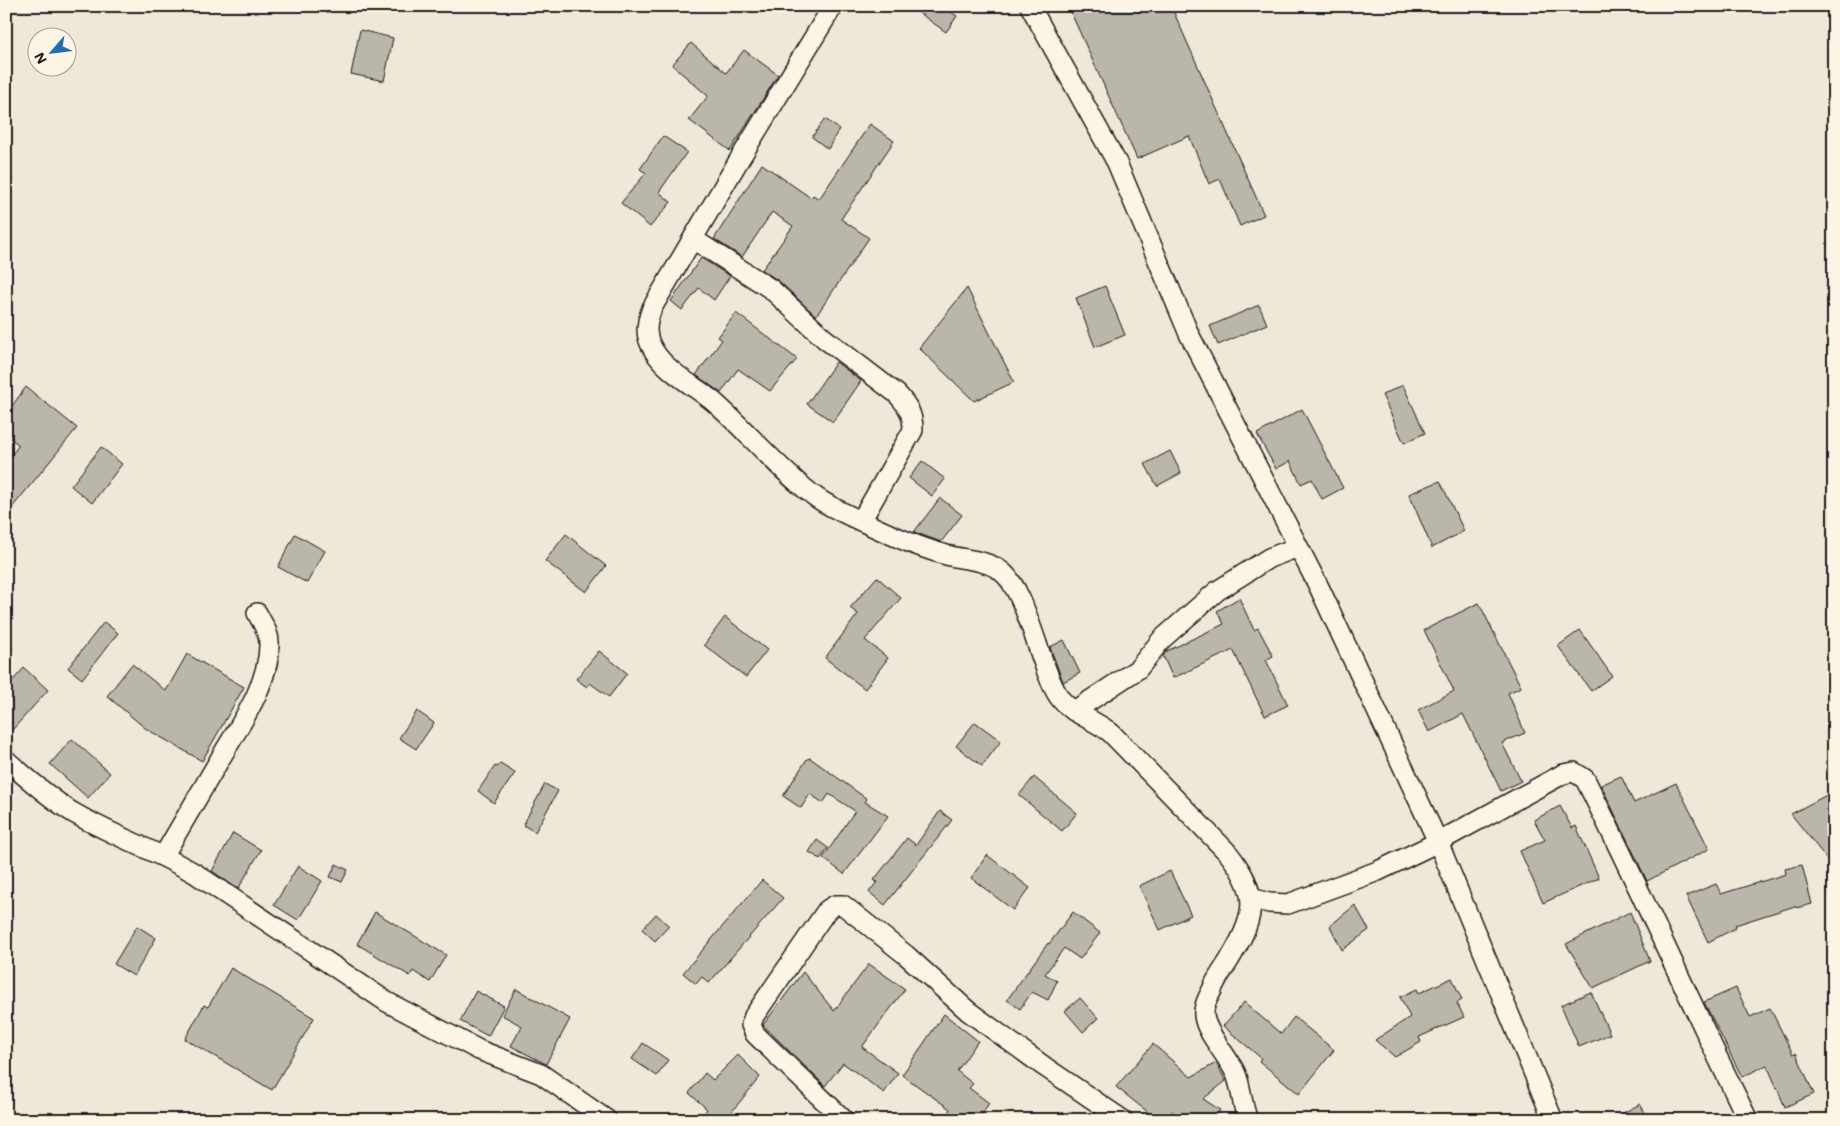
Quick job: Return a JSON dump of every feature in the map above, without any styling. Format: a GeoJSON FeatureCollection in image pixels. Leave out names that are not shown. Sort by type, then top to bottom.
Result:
{"type":"FeatureCollection","features":[{"type":"Feature","properties":{"kind":"street"},"geometry":{"type":"LineString","coordinates":[[833,6],[652,308],[646,325],[648,339],[654,352],[669,367],[737,422],[813,496],[861,521],[913,544],[943,554],[994,566],[1002,571],[1016,592],[1058,694],[1074,711],[1089,717],[1111,734],[1228,853],[1249,885],[1251,898],[1246,930],[1214,984],[1204,1015],[1208,1028],[1236,1074],[1243,1108],[1248,1120]]}},
{"type":"Feature","properties":{"kind":"street"},"geometry":{"type":"LineString","coordinates":[[1030,6],[1117,163],[1189,334],[1298,547],[1438,842],[1552,1120]]}},
{"type":"Feature","properties":{"kind":"street"},"geometry":{"type":"LineString","coordinates":[[693,239],[772,289],[811,327],[897,394],[908,406],[913,417],[913,430],[861,521]]}},
{"type":"Feature","properties":{"kind":"street"},"geometry":{"type":"LineString","coordinates":[[1074,711],[1138,669],[1162,639],[1217,591],[1269,558],[1298,547]]}},
{"type":"Feature","properties":{"kind":"street"},"geometry":{"type":"LineString","coordinates":[[164,855],[244,716],[259,686],[267,663],[270,644],[266,630],[257,613]]}},
{"type":"Feature","properties":{"kind":"street"},"geometry":{"type":"LineString","coordinates":[[6,760],[45,794],[72,812],[164,855],[252,910],[293,940],[387,1002],[480,1050],[541,1074],[607,1120]]}},
{"type":"Feature","properties":{"kind":"street"},"geometry":{"type":"LineString","coordinates":[[1251,898],[1269,903],[1288,904],[1378,871],[1438,842],[1563,774],[1574,772],[1585,779],[1639,885],[1700,1022],[1748,1120]]}},
{"type":"Feature","properties":{"kind":"street"},"geometry":{"type":"LineString","coordinates":[[844,1120],[755,1034],[751,1025],[754,1016],[827,910],[835,905],[843,904],[899,949],[968,1011],[1045,1067],[1123,1120]]}},
{"type":"Feature","properties":{"kind":"building"},"geometry":{"type":"Polygon","coordinates":[[[909,6],[942,6],[957,16],[946,32],[909,6]]]}},
{"type":"Feature","properties":{"kind":"building"},"geometry":{"type":"Polygon","coordinates":[[[1068,6],[1171,6],[1264,215],[1240,226],[1220,179],[1209,184],[1189,136],[1137,159],[1068,6]]]}},
{"type":"Feature","properties":{"kind":"building"},"geometry":{"type":"Polygon","coordinates":[[[360,30],[393,38],[384,81],[351,74],[360,30]]]}},
{"type":"Feature","properties":{"kind":"building"},"geometry":{"type":"Polygon","coordinates":[[[691,43],[726,73],[744,50],[778,75],[730,151],[689,120],[708,96],[672,65],[691,43]]]}},
{"type":"Feature","properties":{"kind":"building"},"geometry":{"type":"Polygon","coordinates":[[[825,119],[839,129],[828,149],[812,137],[825,119]]]}},
{"type":"Feature","properties":{"kind":"building"},"geometry":{"type":"Polygon","coordinates":[[[870,124],[894,141],[841,219],[869,238],[816,316],[779,281],[762,270],[793,226],[772,212],[742,257],[714,239],[762,164],[811,198],[813,195],[819,199],[870,124]]]}},
{"type":"Feature","properties":{"kind":"building"},"geometry":{"type":"Polygon","coordinates":[[[663,136],[687,152],[659,192],[671,202],[650,227],[621,203],[646,173],[640,169],[663,136]]]}},
{"type":"Feature","properties":{"kind":"building"},"geometry":{"type":"Polygon","coordinates":[[[701,258],[730,276],[714,300],[699,288],[682,310],[671,301],[701,258]]]}},
{"type":"Feature","properties":{"kind":"building"},"geometry":{"type":"Polygon","coordinates":[[[1105,286],[1125,335],[1095,347],[1076,298],[1105,286]]]}},
{"type":"Feature","properties":{"kind":"building"},"geometry":{"type":"Polygon","coordinates":[[[967,288],[1014,382],[974,401],[919,348],[967,288]]]}},
{"type":"Feature","properties":{"kind":"building"},"geometry":{"type":"Polygon","coordinates":[[[1259,305],[1267,324],[1218,345],[1210,326],[1259,305]]]}},
{"type":"Feature","properties":{"kind":"building"},"geometry":{"type":"Polygon","coordinates":[[[736,313],[797,359],[770,391],[738,369],[721,393],[696,375],[722,340],[718,337],[736,313]]]}},
{"type":"Feature","properties":{"kind":"building"},"geometry":{"type":"Polygon","coordinates":[[[836,362],[861,381],[833,422],[807,404],[836,362]]]}},
{"type":"Feature","properties":{"kind":"building"},"geometry":{"type":"Polygon","coordinates":[[[1403,385],[1425,433],[1404,443],[1382,395],[1403,385]]]}},
{"type":"Feature","properties":{"kind":"building"},"geometry":{"type":"Polygon","coordinates":[[[26,387],[77,428],[6,515],[6,462],[19,445],[6,435],[6,414],[26,387]]]}},
{"type":"Feature","properties":{"kind":"building"},"geometry":{"type":"Polygon","coordinates":[[[1302,409],[1343,488],[1322,499],[1312,479],[1301,484],[1290,461],[1276,469],[1257,434],[1302,409]]]}},
{"type":"Feature","properties":{"kind":"building"},"geometry":{"type":"Polygon","coordinates":[[[101,447],[122,464],[92,503],[71,486],[101,447]]]}},
{"type":"Feature","properties":{"kind":"building"},"geometry":{"type":"Polygon","coordinates":[[[1170,451],[1181,473],[1157,486],[1145,464],[1170,451]]]}},
{"type":"Feature","properties":{"kind":"building"},"geometry":{"type":"Polygon","coordinates":[[[922,461],[945,479],[932,496],[909,478],[922,461]]]}},
{"type":"Feature","properties":{"kind":"building"},"geometry":{"type":"Polygon","coordinates":[[[1440,481],[1464,531],[1432,548],[1409,494],[1440,481]]]}},
{"type":"Feature","properties":{"kind":"building"},"geometry":{"type":"Polygon","coordinates":[[[940,498],[962,515],[941,542],[914,532],[940,498]]]}},
{"type":"Feature","properties":{"kind":"building"},"geometry":{"type":"Polygon","coordinates":[[[295,534],[325,551],[307,583],[278,567],[295,534]]]}},
{"type":"Feature","properties":{"kind":"building"},"geometry":{"type":"Polygon","coordinates":[[[566,534],[606,566],[586,592],[545,561],[566,534]]]}},
{"type":"Feature","properties":{"kind":"building"},"geometry":{"type":"Polygon","coordinates":[[[877,577],[901,598],[865,640],[888,658],[865,689],[825,658],[858,614],[850,608],[877,577]]]}},
{"type":"Feature","properties":{"kind":"building"},"geometry":{"type":"Polygon","coordinates":[[[1239,598],[1254,630],[1258,628],[1273,656],[1266,660],[1288,705],[1265,716],[1233,650],[1173,678],[1163,656],[1167,651],[1224,624],[1217,611],[1239,598]]]}},
{"type":"Feature","properties":{"kind":"building"},"geometry":{"type":"Polygon","coordinates":[[[1479,603],[1521,687],[1508,693],[1525,733],[1502,743],[1521,781],[1501,791],[1463,714],[1429,732],[1418,710],[1454,691],[1424,630],[1479,603]]]}},
{"type":"Feature","properties":{"kind":"building"},"geometry":{"type":"Polygon","coordinates":[[[725,617],[767,650],[746,677],[704,645],[725,617]]]}},
{"type":"Feature","properties":{"kind":"building"},"geometry":{"type":"Polygon","coordinates":[[[104,622],[118,633],[82,679],[68,668],[104,622]]]}},
{"type":"Feature","properties":{"kind":"building"},"geometry":{"type":"Polygon","coordinates":[[[1580,630],[1612,676],[1591,691],[1558,646],[1580,630]]]}},
{"type":"Feature","properties":{"kind":"building"},"geometry":{"type":"Polygon","coordinates":[[[1064,640],[1080,673],[1063,682],[1050,647],[1064,640]]]}},
{"type":"Feature","properties":{"kind":"building"},"geometry":{"type":"Polygon","coordinates":[[[599,651],[627,673],[609,697],[590,683],[587,687],[576,679],[599,651]]]}},
{"type":"Feature","properties":{"kind":"building"},"geometry":{"type":"Polygon","coordinates":[[[187,654],[244,687],[202,761],[145,728],[107,696],[132,664],[166,691],[187,654]]]}},
{"type":"Feature","properties":{"kind":"building"},"geometry":{"type":"Polygon","coordinates":[[[24,668],[48,690],[6,737],[6,688],[24,668]]]}},
{"type":"Feature","properties":{"kind":"building"},"geometry":{"type":"Polygon","coordinates":[[[417,711],[434,723],[416,749],[399,738],[417,711]]]}},
{"type":"Feature","properties":{"kind":"building"},"geometry":{"type":"Polygon","coordinates":[[[975,722],[1001,741],[982,766],[956,746],[975,722]]]}},
{"type":"Feature","properties":{"kind":"building"},"geometry":{"type":"Polygon","coordinates":[[[72,739],[110,773],[88,798],[50,764],[72,739]]]}},
{"type":"Feature","properties":{"kind":"building"},"geometry":{"type":"Polygon","coordinates":[[[810,758],[867,799],[865,802],[888,816],[844,874],[823,858],[855,811],[829,794],[823,803],[810,794],[801,808],[783,796],[807,759],[810,758]]]}},
{"type":"Feature","properties":{"kind":"building"},"geometry":{"type":"Polygon","coordinates":[[[500,764],[515,773],[494,803],[478,791],[495,766],[497,767],[500,764]]]}},
{"type":"Feature","properties":{"kind":"building"},"geometry":{"type":"Polygon","coordinates":[[[1621,776],[1634,803],[1676,783],[1709,849],[1647,881],[1601,785],[1621,776]]]}},
{"type":"Feature","properties":{"kind":"building"},"geometry":{"type":"Polygon","coordinates":[[[1034,777],[1077,813],[1062,831],[1019,795],[1034,777]]]}},
{"type":"Feature","properties":{"kind":"building"},"geometry":{"type":"Polygon","coordinates":[[[545,784],[558,791],[535,832],[523,825],[545,784]]]}},
{"type":"Feature","properties":{"kind":"building"},"geometry":{"type":"Polygon","coordinates":[[[1834,791],[1834,868],[1791,814],[1834,791]]]}},
{"type":"Feature","properties":{"kind":"building"},"geometry":{"type":"Polygon","coordinates":[[[1560,806],[1572,828],[1576,826],[1599,878],[1543,903],[1520,851],[1545,840],[1534,820],[1560,806]]]}},
{"type":"Feature","properties":{"kind":"building"},"geometry":{"type":"Polygon","coordinates":[[[940,811],[952,820],[885,905],[869,892],[877,882],[874,880],[907,838],[916,845],[940,811]]]}},
{"type":"Feature","properties":{"kind":"building"},"geometry":{"type":"Polygon","coordinates":[[[233,833],[261,850],[238,889],[212,871],[233,833]]]}},
{"type":"Feature","properties":{"kind":"building"},"geometry":{"type":"Polygon","coordinates":[[[817,840],[828,848],[820,859],[809,852],[817,840]]]}},
{"type":"Feature","properties":{"kind":"building"},"geometry":{"type":"Polygon","coordinates":[[[987,855],[1030,888],[1013,910],[971,878],[987,855]]]}},
{"type":"Feature","properties":{"kind":"building"},"geometry":{"type":"Polygon","coordinates":[[[336,864],[348,870],[342,882],[330,877],[336,864]]]}},
{"type":"Feature","properties":{"kind":"building"},"geometry":{"type":"Polygon","coordinates":[[[1802,865],[1812,904],[1796,908],[1795,906],[1735,925],[1736,928],[1708,942],[1686,896],[1716,884],[1721,894],[1786,874],[1785,869],[1802,865]]]}},
{"type":"Feature","properties":{"kind":"building"},"geometry":{"type":"Polygon","coordinates":[[[298,866],[322,881],[298,920],[274,905],[298,866]]]}},
{"type":"Feature","properties":{"kind":"building"},"geometry":{"type":"Polygon","coordinates":[[[1170,871],[1191,915],[1160,930],[1139,886],[1170,871]]]}},
{"type":"Feature","properties":{"kind":"building"},"geometry":{"type":"Polygon","coordinates":[[[762,880],[783,898],[709,983],[702,977],[696,984],[683,973],[762,880]]]}},
{"type":"Feature","properties":{"kind":"building"},"geometry":{"type":"Polygon","coordinates":[[[1355,905],[1369,930],[1342,950],[1330,926],[1355,905]]]}},
{"type":"Feature","properties":{"kind":"building"},"geometry":{"type":"Polygon","coordinates":[[[375,912],[446,955],[430,982],[413,971],[410,976],[357,944],[375,912]]]}},
{"type":"Feature","properties":{"kind":"building"},"geometry":{"type":"Polygon","coordinates":[[[1073,912],[1100,933],[1080,959],[1064,948],[1045,974],[1057,981],[1048,1000],[1032,992],[1020,1009],[1007,1000],[1073,912]]]}},
{"type":"Feature","properties":{"kind":"building"},"geometry":{"type":"Polygon","coordinates":[[[1630,912],[1650,961],[1593,988],[1566,944],[1630,912]]]}},
{"type":"Feature","properties":{"kind":"building"},"geometry":{"type":"Polygon","coordinates":[[[656,914],[669,926],[655,941],[642,929],[656,914]]]}},
{"type":"Feature","properties":{"kind":"building"},"geometry":{"type":"Polygon","coordinates":[[[137,926],[156,938],[134,976],[114,964],[137,926]]]}},
{"type":"Feature","properties":{"kind":"building"},"geometry":{"type":"Polygon","coordinates":[[[869,964],[905,989],[862,1047],[898,1073],[884,1093],[843,1063],[825,1086],[763,1025],[803,972],[834,1011],[869,964]]]}},
{"type":"Feature","properties":{"kind":"building"},"geometry":{"type":"Polygon","coordinates":[[[231,968],[314,1018],[272,1090],[185,1039],[204,1005],[208,1007],[231,968]]]}},
{"type":"Feature","properties":{"kind":"building"},"geometry":{"type":"Polygon","coordinates":[[[1452,978],[1462,1000],[1457,1003],[1464,1017],[1419,1037],[1421,1042],[1395,1057],[1375,1040],[1410,1017],[1400,997],[1417,989],[1419,993],[1452,978]]]}},
{"type":"Feature","properties":{"kind":"building"},"geometry":{"type":"Polygon","coordinates":[[[1736,988],[1750,1017],[1770,1008],[1793,1054],[1796,1053],[1814,1094],[1785,1107],[1767,1065],[1742,1077],[1704,1002],[1736,988]]]}},
{"type":"Feature","properties":{"kind":"building"},"geometry":{"type":"Polygon","coordinates":[[[516,989],[570,1019],[546,1064],[511,1046],[522,1026],[502,1015],[516,989]]]}},
{"type":"Feature","properties":{"kind":"building"},"geometry":{"type":"Polygon","coordinates":[[[476,991],[504,1006],[488,1036],[460,1021],[476,991]]]}},
{"type":"Feature","properties":{"kind":"building"},"geometry":{"type":"Polygon","coordinates":[[[1591,992],[1610,1034],[1579,1047],[1561,1005],[1591,992]]]}},
{"type":"Feature","properties":{"kind":"building"},"geometry":{"type":"Polygon","coordinates":[[[1080,998],[1098,1018],[1083,1032],[1065,1011],[1080,998]]]}},
{"type":"Feature","properties":{"kind":"building"},"geometry":{"type":"Polygon","coordinates":[[[1244,1002],[1281,1034],[1294,1017],[1334,1050],[1299,1094],[1259,1061],[1261,1058],[1223,1026],[1244,1002]]]}},
{"type":"Feature","properties":{"kind":"building"},"geometry":{"type":"Polygon","coordinates":[[[944,1014],[978,1041],[957,1071],[973,1084],[969,1088],[989,1103],[978,1120],[943,1120],[950,1109],[902,1075],[944,1014]]]}},
{"type":"Feature","properties":{"kind":"building"},"geometry":{"type":"Polygon","coordinates":[[[643,1043],[668,1060],[657,1076],[632,1059],[643,1043]]]}},
{"type":"Feature","properties":{"kind":"building"},"geometry":{"type":"Polygon","coordinates":[[[1153,1044],[1191,1077],[1216,1063],[1226,1081],[1203,1099],[1220,1110],[1214,1120],[1186,1120],[1172,1111],[1166,1120],[1158,1120],[1116,1087],[1153,1044]]]}},
{"type":"Feature","properties":{"kind":"building"},"geometry":{"type":"Polygon","coordinates":[[[738,1055],[760,1077],[725,1120],[699,1120],[707,1109],[689,1093],[705,1073],[713,1080],[738,1055]]]}},
{"type":"Feature","properties":{"kind":"building"},"geometry":{"type":"Polygon","coordinates":[[[1640,1104],[1649,1120],[1610,1120],[1640,1104]]]}}]}
